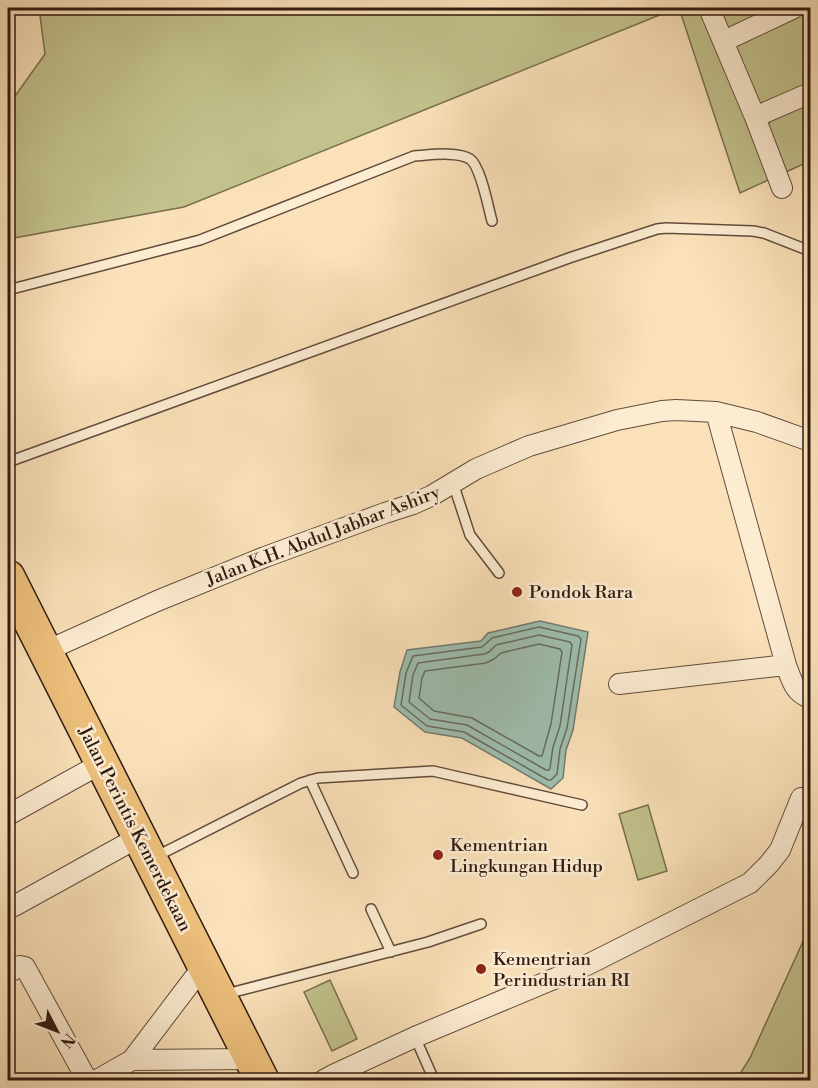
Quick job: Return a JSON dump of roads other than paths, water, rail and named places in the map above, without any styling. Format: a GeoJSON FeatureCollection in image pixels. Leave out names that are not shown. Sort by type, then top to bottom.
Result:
{"type":"FeatureCollection","features":[{"type":"Feature","properties":{"kind":"highway","name":"Jalan Perintis Kemerdekaan"},"geometry":{"type":"LineString","coordinates":[[8,576],[257,1070]]}},
{"type":"Feature","properties":{"kind":"street"},"geometry":{"type":"LineString","coordinates":[[709,8],[782,188]]}},
{"type":"Feature","properties":{"kind":"street"},"geometry":{"type":"LineString","coordinates":[[724,41],[794,8]]}},
{"type":"Feature","properties":{"kind":"street"},"geometry":{"type":"LineString","coordinates":[[755,117],[810,93]]}},
{"type":"Feature","properties":{"kind":"street","name":"Jalan K.H. Abdul Jabbar Ashiry"},"geometry":{"type":"LineString","coordinates":[[45,651],[265,557],[413,504],[477,469],[529,446],[617,420],[662,411],[716,412],[758,422],[810,441]]}},
{"type":"Feature","properties":{"kind":"street"},"geometry":{"type":"LineString","coordinates":[[716,412],[786,665],[796,690],[810,698]]}},
{"type":"Feature","properties":{"kind":"street"},"geometry":{"type":"LineString","coordinates":[[619,684],[786,665]]}},
{"type":"Feature","properties":{"kind":"street"},"geometry":{"type":"LineString","coordinates":[[8,816],[102,763]]}},
{"type":"Feature","properties":{"kind":"street"},"geometry":{"type":"LineString","coordinates":[[332,1078],[415,1037],[587,965],[750,883],[780,850],[801,798]]}},
{"type":"Feature","properties":{"kind":"street"},"geometry":{"type":"LineString","coordinates":[[14,906],[145,848]]}},
{"type":"Feature","properties":{"kind":"street"},"geometry":{"type":"LineString","coordinates":[[97,1080],[132,1060],[204,965]]}},
{"type":"Feature","properties":{"kind":"street"},"geometry":{"type":"LineString","coordinates":[[8,973],[20,966],[25,967],[87,1080]]}},
{"type":"Feature","properties":{"kind":"street"},"geometry":{"type":"LineString","coordinates":[[132,1060],[257,1070]]}},
{"type":"Feature","properties":{"kind":"lane"},"geometry":{"type":"LineString","coordinates":[[8,290],[200,240],[414,156],[448,154],[469,158],[477,167],[492,221]]}},
{"type":"Feature","properties":{"kind":"lane"},"geometry":{"type":"LineString","coordinates":[[8,462],[569,258],[657,229],[753,231],[810,251]]}},
{"type":"Feature","properties":{"kind":"lane"},"geometry":{"type":"LineString","coordinates":[[453,483],[470,535],[499,573]]}},
{"type":"Feature","properties":{"kind":"lane"},"geometry":{"type":"LineString","coordinates":[[145,848],[310,780],[433,771],[582,804]]}},
{"type":"Feature","properties":{"kind":"lane"},"geometry":{"type":"LineString","coordinates":[[310,780],[353,873]]}},
{"type":"Feature","properties":{"kind":"lane"},"geometry":{"type":"LineString","coordinates":[[372,909],[392,952]]}},
{"type":"Feature","properties":{"kind":"lane"},"geometry":{"type":"LineString","coordinates":[[219,996],[392,952],[481,924]]}},
{"type":"Feature","properties":{"kind":"lane"},"geometry":{"type":"LineString","coordinates":[[415,1037],[434,1080]]}},
{"type":"Feature","properties":{"kind":"water"},"geometry":{"type":"Polygon","coordinates":[[[540,621],[588,632],[563,778],[551,789],[462,738],[425,732],[394,707],[400,672],[407,650],[481,641],[488,633],[540,621]]]}},
{"type":"Feature","properties":{"kind":"place","name":"Pondok Rara"},"geometry":{"type":"Point","coordinates":[517,592]}},
{"type":"Feature","properties":{"kind":"place","name":"Kementrian Lingkungan Hidup"},"geometry":{"type":"Point","coordinates":[438,855]}},
{"type":"Feature","properties":{"kind":"place","name":"Kementrian Perindustrian RI"},"geometry":{"type":"Point","coordinates":[481,969]}}]}
